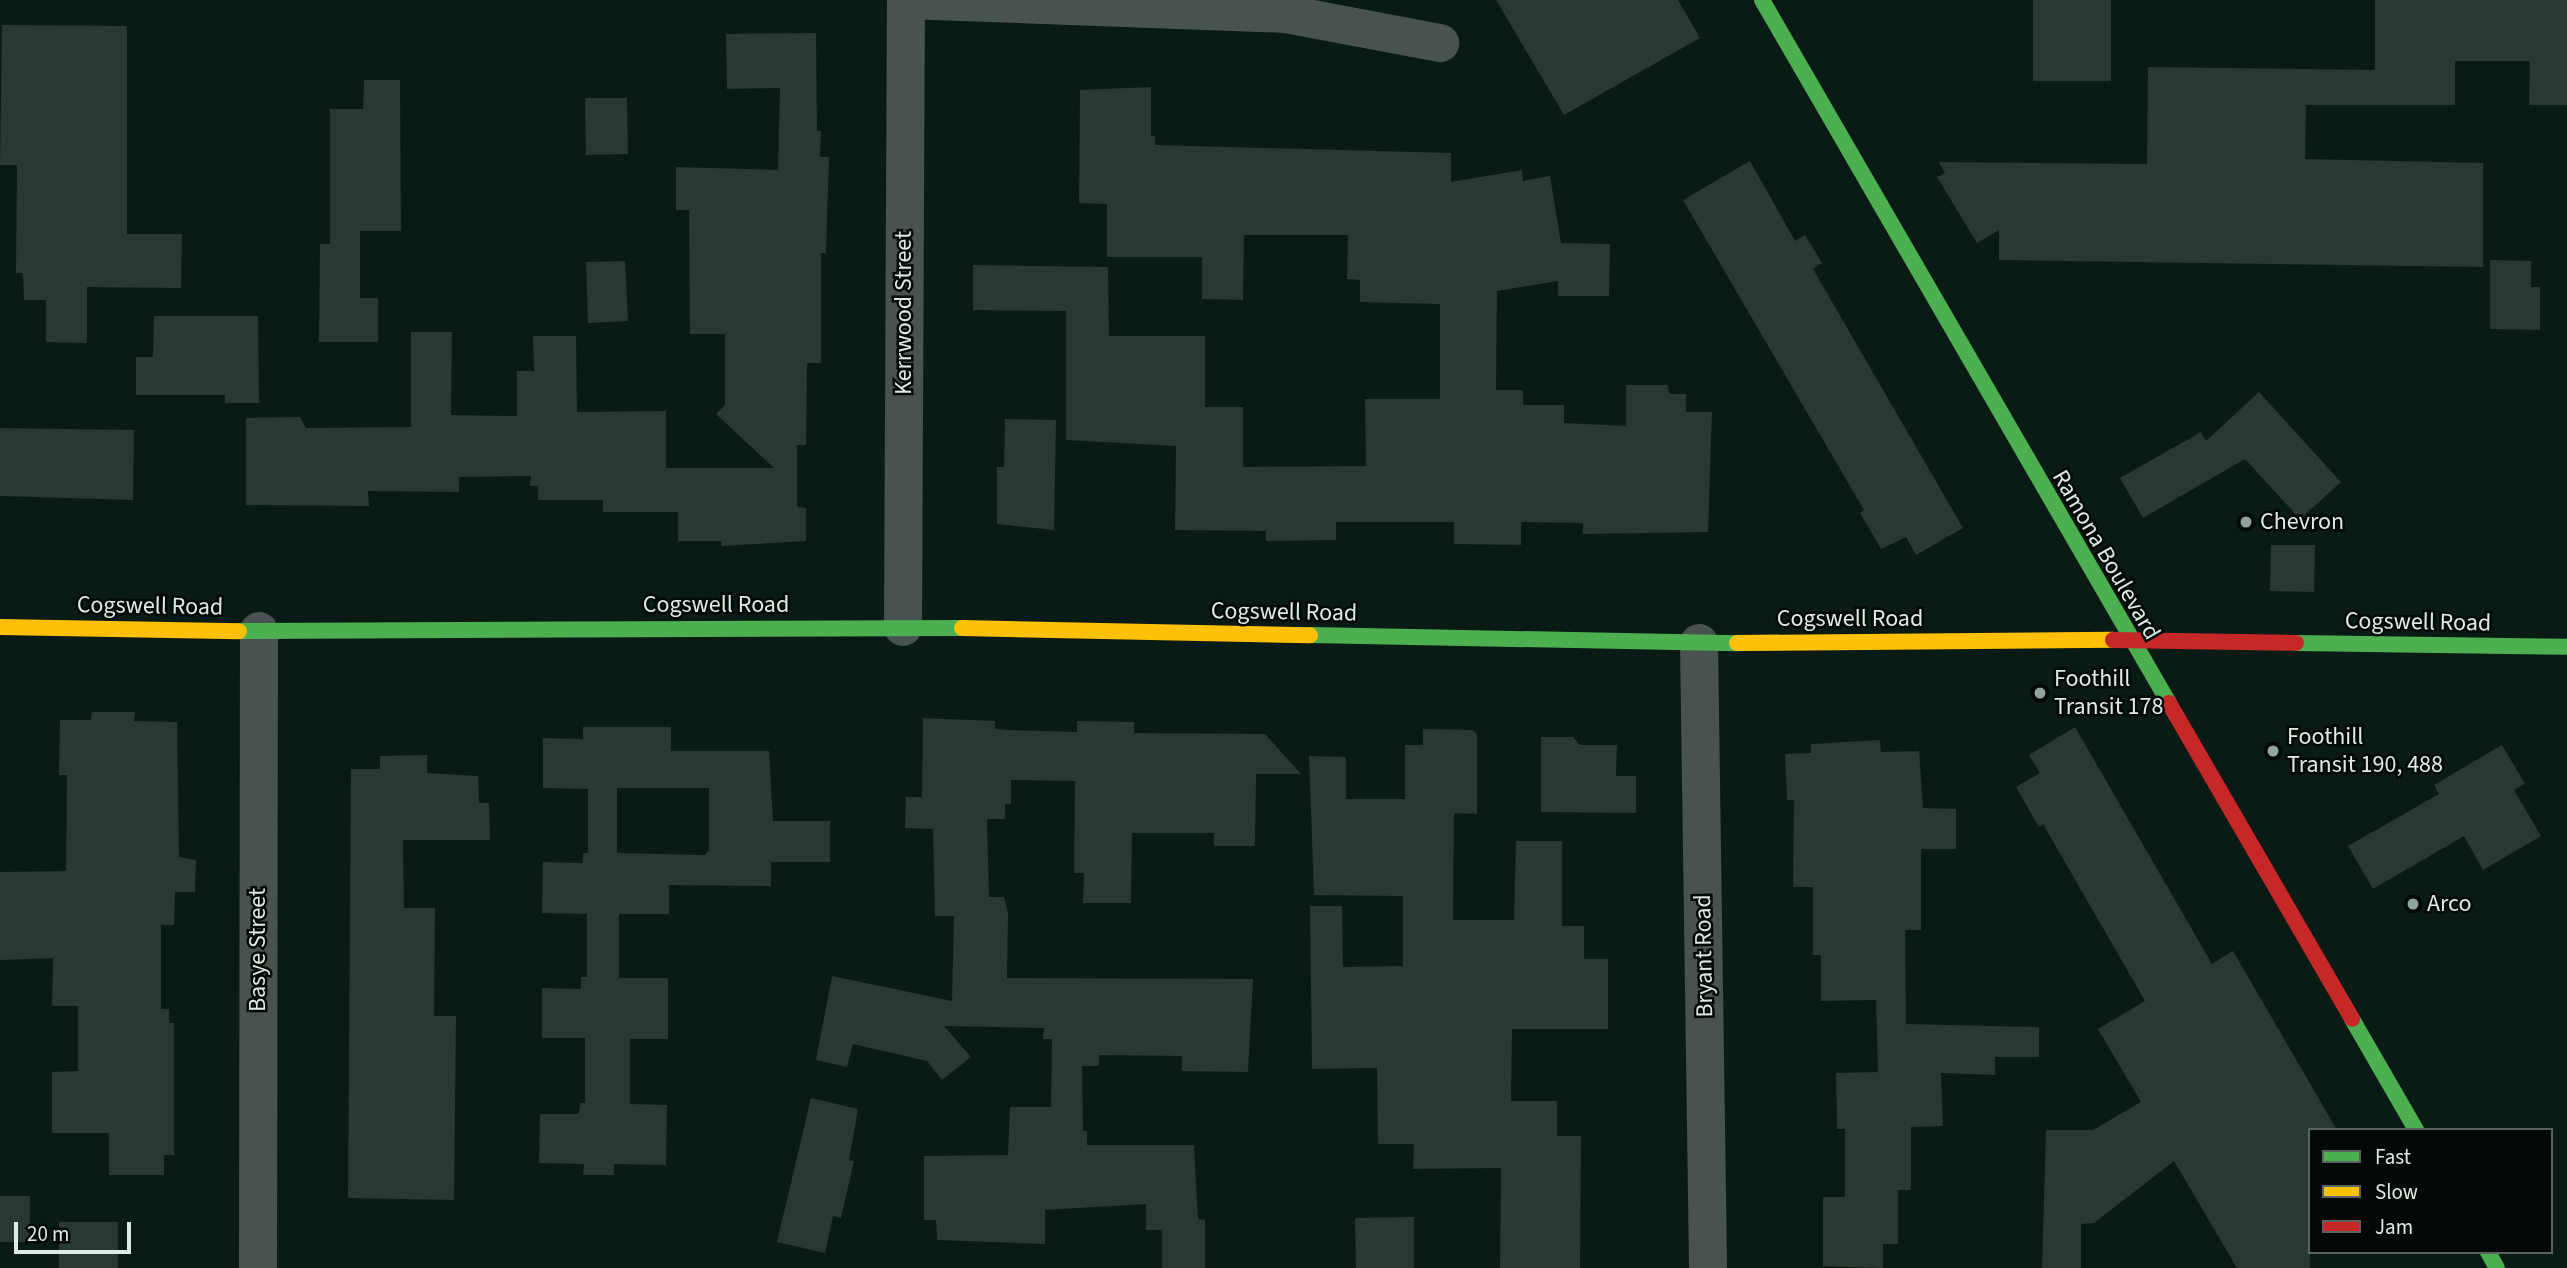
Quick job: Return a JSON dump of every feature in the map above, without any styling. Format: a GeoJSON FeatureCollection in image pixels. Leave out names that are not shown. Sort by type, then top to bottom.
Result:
{"type":"FeatureCollection","features":[{"type":"Feature","properties":{"kind":"street"},"geometry":{"type":"LineString","coordinates":[[906,0],[1286,14],[1440,43]]}},
{"type":"Feature","properties":{"kind":"street","name":"Kerrwood Street"},"geometry":{"type":"LineString","coordinates":[[903,627],[906,0]]}},
{"type":"Feature","properties":{"kind":"street","name":"Ramona Boulevard"},"geometry":{"type":"LineString","coordinates":[[1762,0],[2129,640],[2415,1128]]}},
{"type":"Feature","properties":{"kind":"street","name":"Cogswell Road"},"geometry":{"type":"LineString","coordinates":[[0,627],[259,631],[903,627],[1699,643],[2129,640],[2567,647]]}},
{"type":"Feature","properties":{"kind":"street","name":"Basye Street"},"geometry":{"type":"LineString","coordinates":[[258,1268],[259,631]]}},
{"type":"Feature","properties":{"kind":"street","name":"Bryant Road"},"geometry":{"type":"LineString","coordinates":[[1699,643],[1709,1268]]}},
{"type":"Feature","properties":{"kind":"building"},"geometry":{"type":"Polygon","coordinates":[[[1496,0],[1678,0],[1700,38],[1564,115],[1496,0]]]}},
{"type":"Feature","properties":{"kind":"building"},"geometry":{"type":"Polygon","coordinates":[[[2033,0],[2111,0],[2111,81],[2033,81],[2033,0]]]}},
{"type":"Feature","properties":{"kind":"building"},"geometry":{"type":"Polygon","coordinates":[[[2375,0],[2567,0],[2567,105],[2529,105],[2530,61],[2455,61],[2455,105],[2306,105],[2305,159],[2483,163],[2483,267],[1999,260],[1999,230],[1977,243],[1937,177],[1945,173],[1939,162],[2147,164],[2148,67],[2375,70],[2375,0]]]}},
{"type":"Feature","properties":{"kind":"building"},"geometry":{"type":"Polygon","coordinates":[[[2,25],[127,26],[127,234],[182,234],[181,288],[87,287],[87,343],[46,342],[46,300],[24,300],[23,273],[16,273],[17,165],[0,165],[2,25]]]}},
{"type":"Feature","properties":{"kind":"building"},"geometry":{"type":"Polygon","coordinates":[[[816,33],[817,131],[821,131],[820,157],[829,157],[826,253],[821,253],[821,363],[807,363],[806,445],[797,445],[797,507],[806,508],[806,541],[721,546],[722,541],[678,541],[678,512],[603,512],[603,500],[538,500],[538,486],[530,486],[531,476],[459,477],[459,492],[368,491],[369,506],[246,505],[246,418],[300,417],[306,428],[411,427],[411,332],[452,332],[451,415],[517,416],[517,371],[534,371],[533,336],[576,336],[577,412],[666,411],[666,468],[774,468],[716,414],[725,405],[725,334],[690,334],[689,210],[676,210],[676,167],[778,170],[780,88],[727,89],[726,34],[816,33]]]}},
{"type":"Feature","properties":{"kind":"building"},"geometry":{"type":"Polygon","coordinates":[[[364,80],[400,80],[401,231],[360,231],[360,298],[378,298],[378,342],[319,342],[320,244],[330,244],[330,109],[363,109],[364,80]]]}},
{"type":"Feature","properties":{"kind":"building"},"geometry":{"type":"Polygon","coordinates":[[[1151,87],[1151,136],[1155,136],[1155,145],[1451,153],[1451,182],[1522,170],[1523,181],[1550,176],[1561,243],[1610,244],[1609,296],[1558,296],[1558,281],[1497,291],[1496,390],[1523,390],[1523,405],[1564,405],[1564,423],[1626,426],[1626,385],[1668,385],[1669,394],[1686,394],[1686,412],[1712,412],[1708,532],[1583,534],[1583,523],[1521,522],[1521,545],[1454,544],[1454,522],[1336,522],[1336,540],[1266,541],[1266,531],[1175,530],[1176,446],[1066,440],[1066,311],[973,310],[973,265],[1108,267],[1109,336],[1205,336],[1205,407],[1243,407],[1243,467],[1366,466],[1365,399],[1440,399],[1440,304],[1360,302],[1360,280],[1347,279],[1348,235],[1244,235],[1243,300],[1202,299],[1202,257],[1107,257],[1107,204],[1079,203],[1080,90],[1151,87]]]}},
{"type":"Feature","properties":{"kind":"building"},"geometry":{"type":"Polygon","coordinates":[[[585,98],[627,98],[628,154],[586,155],[585,98]]]}},
{"type":"Feature","properties":{"kind":"building"},"geometry":{"type":"Polygon","coordinates":[[[1750,161],[1795,241],[1805,235],[1822,263],[1813,269],[1963,528],[1916,555],[1906,537],[1881,549],[1860,513],[1864,510],[1683,200],[1750,161]]]}},
{"type":"Feature","properties":{"kind":"building"},"geometry":{"type":"Polygon","coordinates":[[[2490,260],[2531,261],[2531,287],[2540,287],[2540,330],[2490,329],[2490,260]]]}},
{"type":"Feature","properties":{"kind":"building"},"geometry":{"type":"Polygon","coordinates":[[[625,261],[628,321],[588,323],[586,262],[625,261]]]}},
{"type":"Feature","properties":{"kind":"building"},"geometry":{"type":"Polygon","coordinates":[[[154,316],[258,316],[259,403],[225,403],[225,395],[136,395],[136,357],[153,357],[154,316]]]}},
{"type":"Feature","properties":{"kind":"building"},"geometry":{"type":"Polygon","coordinates":[[[2259,392],[2341,482],[2300,519],[2245,459],[2143,518],[2120,478],[2201,432],[2206,441],[2259,392]]]}},
{"type":"Feature","properties":{"kind":"building"},"geometry":{"type":"Polygon","coordinates":[[[1005,419],[1056,420],[1054,530],[997,524],[997,467],[1004,467],[1005,419]]]}},
{"type":"Feature","properties":{"kind":"building"},"geometry":{"type":"Polygon","coordinates":[[[0,428],[134,430],[133,500],[0,496],[0,428]]]}},
{"type":"Feature","properties":{"kind":"building"},"geometry":{"type":"Polygon","coordinates":[[[2271,545],[2315,545],[2314,592],[2270,591],[2271,545]]]}},
{"type":"Feature","properties":{"kind":"building"},"geometry":{"type":"Polygon","coordinates":[[[92,712],[135,712],[134,721],[177,722],[179,857],[196,860],[195,892],[175,892],[174,925],[161,925],[161,1009],[169,1009],[169,1023],[174,1023],[174,1155],[164,1155],[164,1175],[109,1175],[109,1133],[52,1133],[52,1072],[78,1071],[78,1006],[52,1006],[53,958],[0,960],[0,872],[66,871],[67,775],[59,775],[60,720],[91,720],[92,712]]]}},
{"type":"Feature","properties":{"kind":"building"},"geometry":{"type":"Polygon","coordinates":[[[923,718],[995,721],[995,729],[1007,730],[1077,732],[1077,721],[1134,722],[1134,733],[1265,734],[1301,774],[1256,774],[1255,846],[1214,846],[1214,833],[1132,833],[1131,903],[1083,903],[1084,873],[1074,873],[1075,781],[1011,780],[1011,804],[1005,804],[1005,819],[987,819],[989,897],[1004,897],[1008,913],[1007,978],[1253,979],[1248,1072],[1182,1071],[1182,1056],[1099,1055],[1099,1066],[1082,1066],[1083,1131],[1087,1131],[1087,1145],[1194,1145],[1198,1219],[1205,1220],[1205,1268],[1162,1268],[1162,1230],[1146,1230],[1146,1204],[1045,1210],[1045,1244],[937,1240],[936,1220],[924,1220],[924,1156],[1008,1155],[1010,1107],[1051,1107],[1052,1039],[1043,1039],[1044,1028],[944,1026],[971,1057],[942,1080],[927,1061],[853,1044],[847,1067],[816,1060],[832,976],[952,1001],[954,916],[935,916],[933,829],[905,828],[906,797],[922,797],[923,718]]]}},
{"type":"Feature","properties":{"kind":"building"},"geometry":{"type":"Polygon","coordinates":[[[583,727],[671,727],[671,751],[769,751],[773,821],[830,821],[830,862],[771,862],[771,886],[669,885],[669,914],[619,914],[619,978],[668,978],[668,1039],[630,1039],[630,1104],[667,1105],[666,1165],[614,1164],[614,1175],[583,1175],[584,1164],[539,1163],[540,1114],[579,1114],[580,1103],[585,1103],[585,1038],[542,1038],[542,988],[581,989],[581,977],[587,977],[587,914],[542,913],[543,862],[583,863],[583,853],[588,853],[588,789],[543,788],[543,738],[583,739],[583,727]],[[617,788],[617,853],[705,855],[709,850],[709,788],[617,788]]]}},
{"type":"Feature","properties":{"kind":"building"},"geometry":{"type":"Polygon","coordinates":[[[2075,727],[2212,964],[2233,951],[2336,1128],[2308,1128],[2310,1268],[2237,1268],[2174,1161],[2094,1223],[2081,1224],[2081,1268],[2042,1268],[2046,1130],[2093,1130],[2141,1102],[2098,1029],[2145,1001],[2043,824],[2039,827],[2016,787],[2040,773],[2029,755],[2075,727]]]}},
{"type":"Feature","properties":{"kind":"building"},"geometry":{"type":"Polygon","coordinates":[[[1423,729],[1473,730],[1477,734],[1477,814],[1454,813],[1453,920],[1514,920],[1516,841],[1562,841],[1562,926],[1584,926],[1584,959],[1608,959],[1608,1029],[1512,1029],[1511,1101],[1557,1101],[1557,1136],[1581,1136],[1580,1268],[1500,1268],[1501,1168],[1413,1169],[1414,1144],[1378,1144],[1377,1068],[1312,1069],[1310,906],[1342,906],[1343,967],[1403,966],[1403,896],[1314,895],[1309,756],[1346,757],[1346,799],[1405,799],[1405,745],[1423,745],[1423,729]]]}},
{"type":"Feature","properties":{"kind":"building"},"geometry":{"type":"Polygon","coordinates":[[[1541,737],[1573,737],[1580,745],[1617,745],[1616,776],[1636,776],[1636,813],[1541,812],[1541,737]]]}},
{"type":"Feature","properties":{"kind":"building"},"geometry":{"type":"Polygon","coordinates":[[[1880,740],[1881,752],[1919,751],[1923,808],[1956,809],[1956,849],[1921,849],[1921,930],[1905,930],[1906,1024],[2039,1027],[2039,1057],[1995,1057],[1995,1075],[1941,1073],[1943,1126],[1911,1127],[1911,1190],[1898,1190],[1898,1244],[1883,1244],[1883,1268],[1823,1266],[1823,1197],[1845,1197],[1845,1129],[1837,1129],[1836,1073],[1878,1072],[1876,1000],[1821,1001],[1821,955],[1813,955],[1813,887],[1793,887],[1794,800],[1787,800],[1785,754],[1811,753],[1811,744],[1880,740]]]}},
{"type":"Feature","properties":{"kind":"building"},"geometry":{"type":"Polygon","coordinates":[[[2502,745],[2525,784],[2514,790],[2541,836],[2483,870],[2464,836],[2373,889],[2348,846],[2439,794],[2434,785],[2502,745]]]}},
{"type":"Feature","properties":{"kind":"building"},"geometry":{"type":"Polygon","coordinates":[[[427,755],[427,773],[478,776],[479,803],[489,803],[490,840],[403,840],[404,908],[435,908],[434,1016],[456,1016],[454,1200],[348,1198],[351,769],[380,769],[380,756],[427,755]]]}},
{"type":"Feature","properties":{"kind":"building"},"geometry":{"type":"Polygon","coordinates":[[[811,1098],[858,1109],[849,1160],[854,1161],[841,1218],[833,1216],[825,1253],[777,1242],[811,1098]]]}},
{"type":"Feature","properties":{"kind":"building"},"geometry":{"type":"Polygon","coordinates":[[[0,1196],[30,1196],[30,1242],[0,1242],[0,1196]]]}},
{"type":"Feature","properties":{"kind":"building"},"geometry":{"type":"Polygon","coordinates":[[[1414,1217],[1414,1268],[1356,1268],[1355,1218],[1414,1217]]]}},
{"type":"Feature","properties":{"kind":"building"},"geometry":{"type":"Polygon","coordinates":[[[59,1222],[118,1222],[118,1268],[59,1268],[59,1222]]]}},
{"type":"Feature","properties":{"kind":"traffic: fast"},"geometry":{"type":"LineString","coordinates":[[1762,0],[2169,703]]}},
{"type":"Feature","properties":{"kind":"traffic: fast"},"geometry":{"type":"LineString","coordinates":[[239,631],[962,628]]}},
{"type":"Feature","properties":{"kind":"traffic: fast"},"geometry":{"type":"LineString","coordinates":[[1310,635],[1737,643]]}},
{"type":"Feature","properties":{"kind":"traffic: fast"},"geometry":{"type":"LineString","coordinates":[[2296,643],[2567,647]]}},
{"type":"Feature","properties":{"kind":"traffic: fast"},"geometry":{"type":"LineString","coordinates":[[2352,1019],[2415,1128]]}},
{"type":"Feature","properties":{"kind":"traffic: fast"},"geometry":{"type":"LineString","coordinates":[[2489,1254],[2497,1268]]}},
{"type":"Feature","properties":{"kind":"traffic: slow"},"geometry":{"type":"LineString","coordinates":[[0,627],[239,631]]}},
{"type":"Feature","properties":{"kind":"traffic: slow"},"geometry":{"type":"LineString","coordinates":[[962,628],[1310,635]]}},
{"type":"Feature","properties":{"kind":"traffic: slow"},"geometry":{"type":"LineString","coordinates":[[1737,643],[2113,640]]}},
{"type":"Feature","properties":{"kind":"traffic: jam"},"geometry":{"type":"LineString","coordinates":[[2113,640],[2296,643]]}},
{"type":"Feature","properties":{"kind":"traffic: jam"},"geometry":{"type":"LineString","coordinates":[[2169,703],[2352,1019]]}},
{"type":"Feature","properties":{"kind":"place","name":"Chevron"},"geometry":{"type":"Point","coordinates":[2246,522]}},
{"type":"Feature","properties":{"kind":"place","name":"Foothill Transit 178"},"geometry":{"type":"Point","coordinates":[2040,693]}},
{"type":"Feature","properties":{"kind":"place","name":"Foothill Transit 190, 488"},"geometry":{"type":"Point","coordinates":[2273,751]}},
{"type":"Feature","properties":{"kind":"place","name":"Arco"},"geometry":{"type":"Point","coordinates":[2413,904]}}]}
